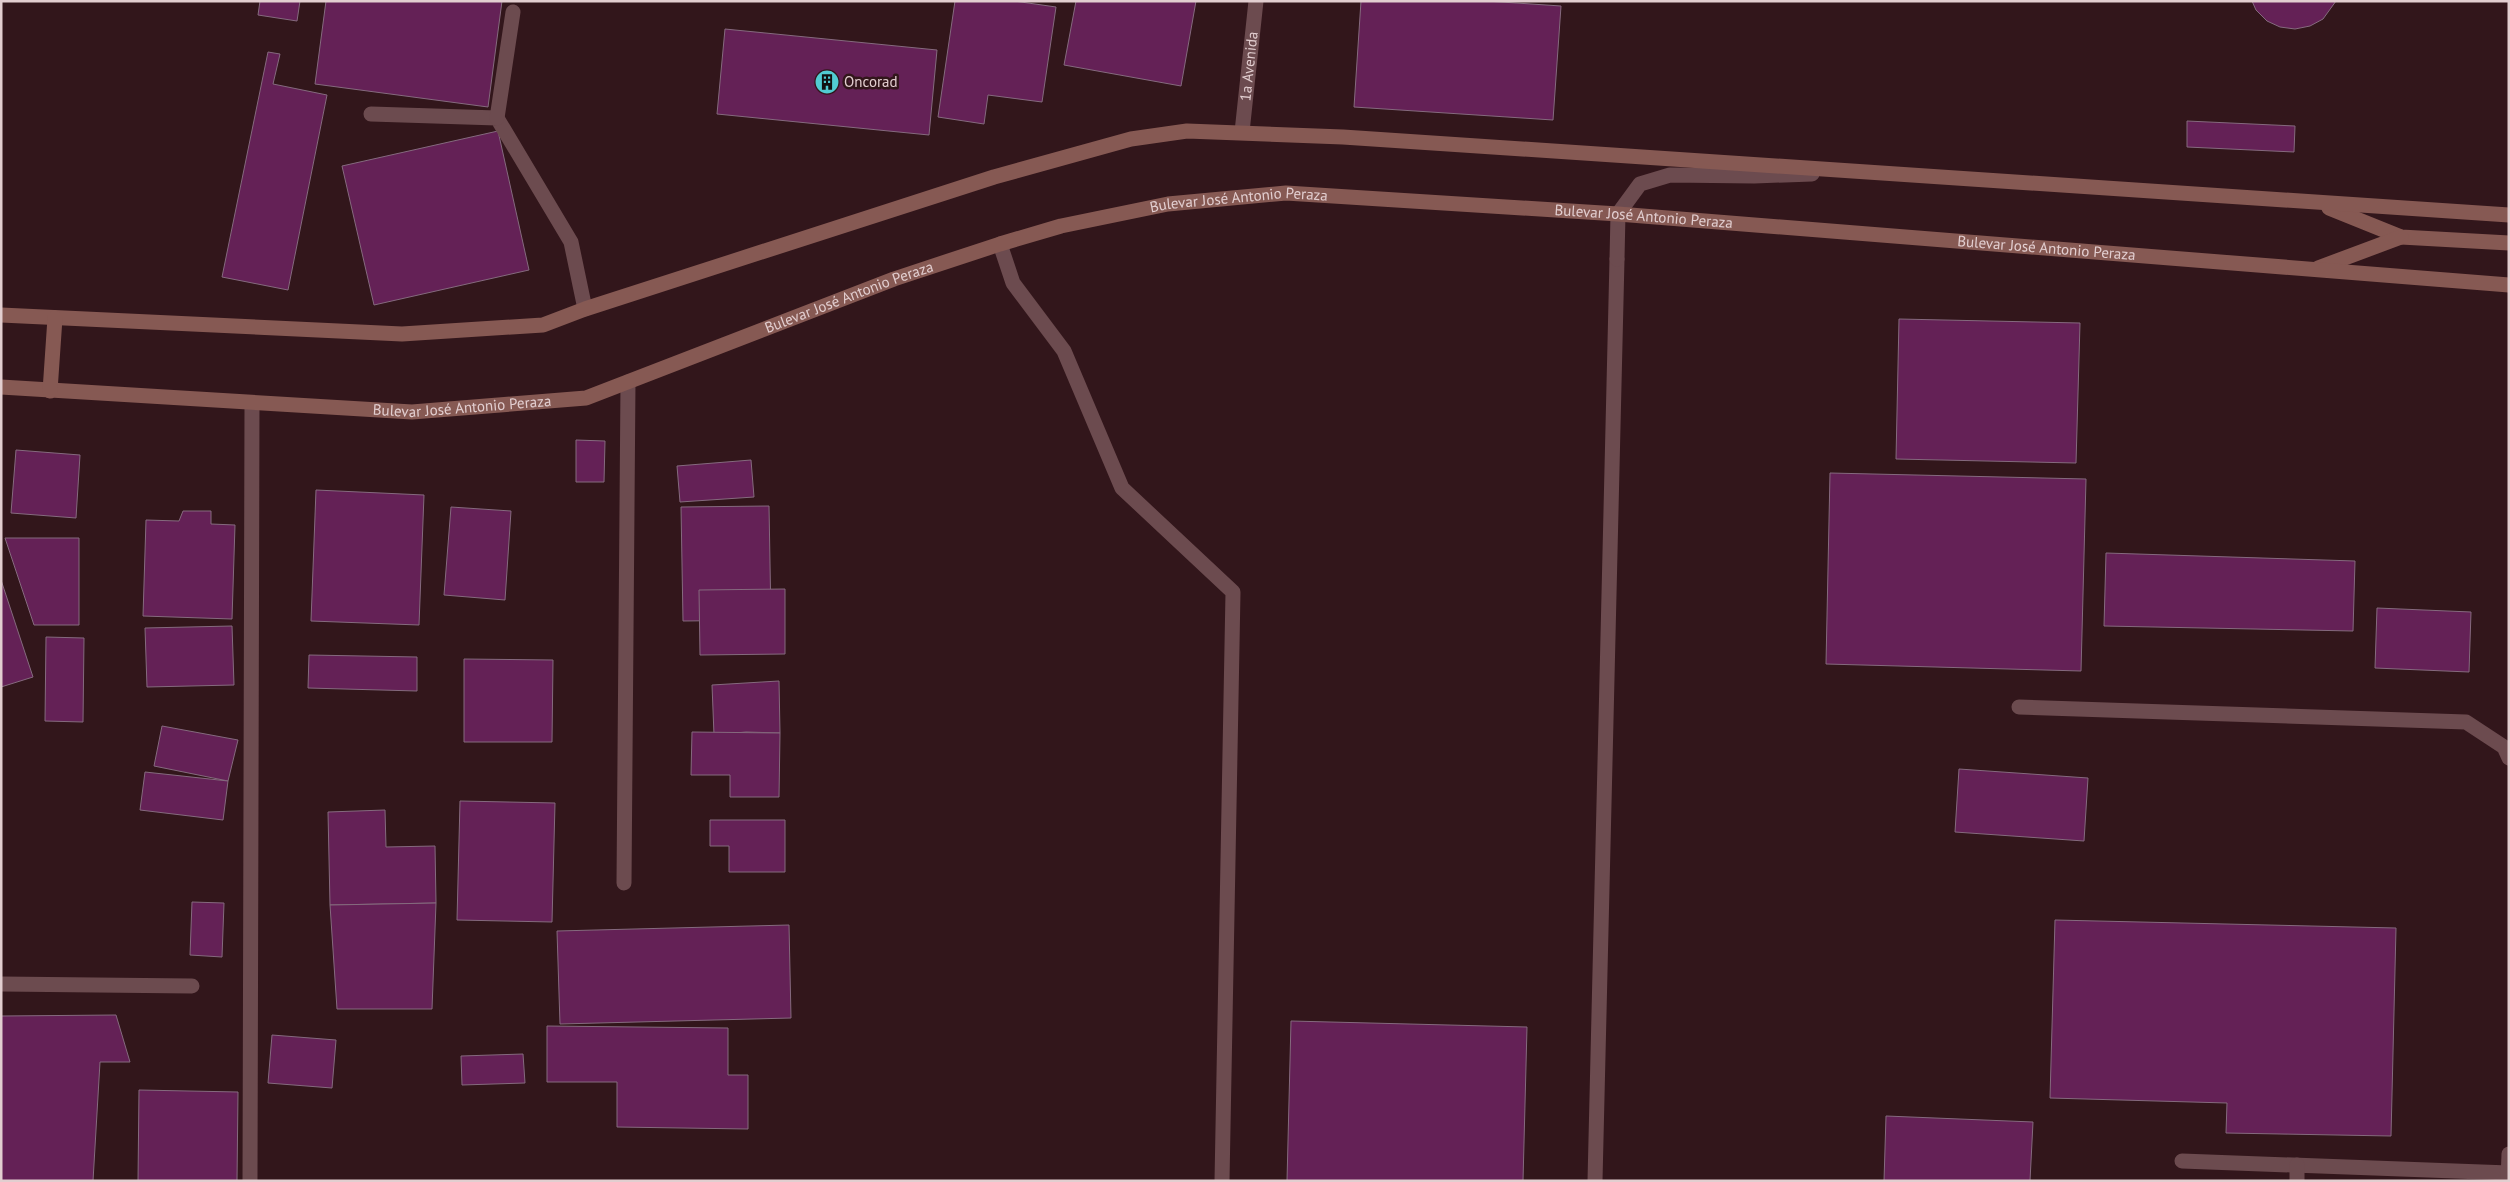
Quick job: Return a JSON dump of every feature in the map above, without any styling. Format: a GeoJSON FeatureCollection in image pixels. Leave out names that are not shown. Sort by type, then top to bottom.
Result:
{"type":"FeatureCollection","features":[{"type":"Feature","properties":{"kind":"street","name":"1a Avenida"},"geometry":{"type":"LineString","coordinates":[[1242,132],[1256,1]]}},
{"type":"Feature","properties":{"kind":"street"},"geometry":{"type":"LineString","coordinates":[[513,12],[497,118],[571,242],[585,310]]}},
{"type":"Feature","properties":{"kind":"street"},"geometry":{"type":"LineString","coordinates":[[371,114],[497,118]]}},
{"type":"Feature","properties":{"kind":"street"},"geometry":{"type":"LineString","coordinates":[[1,315],[402,334],[543,325],[994,177],[1131,139],[1187,132],[1242,132],[2509,216]]}},
{"type":"Feature","properties":{"kind":"street"},"geometry":{"type":"LineString","coordinates":[[1595,1181],[1618,214],[1640,184],[1670,176],[1754,176],[1861,172]]}},
{"type":"Feature","properties":{"kind":"street","name":"Bulevar José Antonio Peraza"},"geometry":{"type":"LineString","coordinates":[[1,387],[412,412],[586,398],[894,279],[1061,226],[1168,204],[1286,193],[1618,214],[2509,285]]}},
{"type":"Feature","properties":{"kind":"street"},"geometry":{"type":"LineString","coordinates":[[2316,202],[2401,237],[2509,243]]}},
{"type":"Feature","properties":{"kind":"street"},"geometry":{"type":"LineString","coordinates":[[2314,269],[2401,237]]}},
{"type":"Feature","properties":{"kind":"street"},"geometry":{"type":"LineString","coordinates":[[1000,244],[1013,283],[1064,350],[1122,488],[1233,592],[1222,1181]]}},
{"type":"Feature","properties":{"kind":"street"},"geometry":{"type":"LineString","coordinates":[[50,391],[55,318]]}},
{"type":"Feature","properties":{"kind":"street"},"geometry":{"type":"LineString","coordinates":[[624,883],[628,382]]}},
{"type":"Feature","properties":{"kind":"street"},"geometry":{"type":"LineString","coordinates":[[250,1181],[252,403]]}},
{"type":"Feature","properties":{"kind":"street"},"geometry":{"type":"LineString","coordinates":[[2019,707],[2466,722],[2504,747],[2509,758]]}},
{"type":"Feature","properties":{"kind":"street"},"geometry":{"type":"LineString","coordinates":[[1,984],[192,986]]}},
{"type":"Feature","properties":{"kind":"street"},"geometry":{"type":"LineString","coordinates":[[2508,1181],[2509,1154]]}},
{"type":"Feature","properties":{"kind":"street"},"geometry":{"type":"LineString","coordinates":[[2182,1161],[2297,1165],[2389,1174],[2508,1173]]}},
{"type":"Feature","properties":{"kind":"street"},"geometry":{"type":"LineString","coordinates":[[2297,1165],[2297,1181]]}},
{"type":"Feature","properties":{"kind":"building"},"geometry":{"type":"Polygon","coordinates":[[[260,1],[300,1],[297,21],[258,15],[260,1]]]}},
{"type":"Feature","properties":{"kind":"building"},"geometry":{"type":"Polygon","coordinates":[[[326,1],[502,1],[488,107],[315,84],[326,1]]]}},
{"type":"Feature","properties":{"kind":"building"},"geometry":{"type":"Polygon","coordinates":[[[955,1],[1014,1],[1056,7],[1042,102],[988,95],[984,124],[938,117],[955,1]]]}},
{"type":"Feature","properties":{"kind":"building"},"geometry":{"type":"Polygon","coordinates":[[[1076,1],[1196,1],[1181,86],[1064,65],[1076,1]]]}},
{"type":"Feature","properties":{"kind":"building"},"geometry":{"type":"Polygon","coordinates":[[[1361,1],[1486,1],[1561,6],[1553,120],[1354,107],[1361,1]]]}},
{"type":"Feature","properties":{"kind":"building"},"geometry":{"type":"Polygon","coordinates":[[[2252,1],[2336,1],[2323,19],[2310,26],[2295,29],[2280,27],[2267,21],[2256,10],[2252,1]]]}},
{"type":"Feature","properties":{"kind":"building","name":"Oncorad"},"geometry":{"type":"Polygon","coordinates":[[[725,29],[937,50],[929,135],[717,114],[725,29]]]}},
{"type":"Feature","properties":{"kind":"building"},"geometry":{"type":"Polygon","coordinates":[[[268,52],[280,54],[273,84],[327,95],[288,290],[222,277],[268,52]]]}},
{"type":"Feature","properties":{"kind":"building"},"geometry":{"type":"Polygon","coordinates":[[[2187,121],[2295,126],[2294,152],[2187,147],[2187,121]]]}},
{"type":"Feature","properties":{"kind":"building"},"geometry":{"type":"Polygon","coordinates":[[[498,131],[529,270],[374,305],[342,166],[498,131]]]}},
{"type":"Feature","properties":{"kind":"building"},"geometry":{"type":"Polygon","coordinates":[[[1899,319],[2080,323],[2076,463],[1896,459],[1899,319]]]}},
{"type":"Feature","properties":{"kind":"building"},"geometry":{"type":"Polygon","coordinates":[[[576,440],[605,441],[604,482],[576,482],[576,440]]]}},
{"type":"Feature","properties":{"kind":"building"},"geometry":{"type":"Polygon","coordinates":[[[16,450],[80,455],[76,518],[11,513],[16,450]]]}},
{"type":"Feature","properties":{"kind":"building"},"geometry":{"type":"Polygon","coordinates":[[[751,460],[754,497],[680,502],[677,466],[751,460]]]}},
{"type":"Feature","properties":{"kind":"building"},"geometry":{"type":"Polygon","coordinates":[[[1830,473],[2086,479],[2081,671],[1826,664],[1830,473]]]}},
{"type":"Feature","properties":{"kind":"building"},"geometry":{"type":"Polygon","coordinates":[[[316,490],[424,495],[419,625],[311,621],[316,490]]]}},
{"type":"Feature","properties":{"kind":"building"},"geometry":{"type":"Polygon","coordinates":[[[769,506],[771,620],[683,621],[681,507],[769,506]]]}},
{"type":"Feature","properties":{"kind":"building"},"geometry":{"type":"Polygon","coordinates":[[[451,507],[511,511],[505,600],[444,595],[451,507]]]}},
{"type":"Feature","properties":{"kind":"building"},"geometry":{"type":"Polygon","coordinates":[[[183,511],[211,511],[211,524],[235,525],[232,619],[143,616],[146,520],[179,521],[183,511]]]}},
{"type":"Feature","properties":{"kind":"building"},"geometry":{"type":"Polygon","coordinates":[[[5,538],[79,538],[79,625],[34,625],[5,538]]]}},
{"type":"Feature","properties":{"kind":"building"},"geometry":{"type":"Polygon","coordinates":[[[2106,553],[2355,561],[2353,631],[2104,626],[2106,553]]]}},
{"type":"Feature","properties":{"kind":"building"},"geometry":{"type":"Polygon","coordinates":[[[1,580],[33,677],[1,687],[1,580]]]}},
{"type":"Feature","properties":{"kind":"building"},"geometry":{"type":"Polygon","coordinates":[[[785,589],[785,654],[700,655],[699,590],[785,589]]]}},
{"type":"Feature","properties":{"kind":"building"},"geometry":{"type":"Polygon","coordinates":[[[2377,608],[2471,612],[2469,672],[2375,668],[2377,608]]]}},
{"type":"Feature","properties":{"kind":"building"},"geometry":{"type":"Polygon","coordinates":[[[232,626],[234,685],[147,687],[145,628],[232,626]]]}},
{"type":"Feature","properties":{"kind":"building"},"geometry":{"type":"Polygon","coordinates":[[[46,637],[84,638],[83,722],[45,721],[46,637]]]}},
{"type":"Feature","properties":{"kind":"building"},"geometry":{"type":"Polygon","coordinates":[[[309,655],[417,657],[417,691],[308,688],[309,655]]]}},
{"type":"Feature","properties":{"kind":"building"},"geometry":{"type":"Polygon","coordinates":[[[464,659],[553,660],[552,742],[464,742],[464,659]]]}},
{"type":"Feature","properties":{"kind":"building"},"geometry":{"type":"Polygon","coordinates":[[[779,681],[780,733],[746,732],[714,735],[712,685],[779,681]]]}},
{"type":"Feature","properties":{"kind":"building"},"geometry":{"type":"Polygon","coordinates":[[[162,726],[238,740],[228,781],[154,766],[162,726]]]}},
{"type":"Feature","properties":{"kind":"building"},"geometry":{"type":"Polygon","coordinates":[[[692,732],[780,733],[779,797],[730,797],[730,775],[691,775],[692,732]]]}},
{"type":"Feature","properties":{"kind":"building"},"geometry":{"type":"Polygon","coordinates":[[[1959,769],[2088,778],[2084,841],[1955,832],[1959,769]]]}},
{"type":"Feature","properties":{"kind":"building"},"geometry":{"type":"Polygon","coordinates":[[[145,772],[228,781],[223,820],[140,810],[145,772]]]}},
{"type":"Feature","properties":{"kind":"building"},"geometry":{"type":"Polygon","coordinates":[[[460,801],[555,803],[552,922],[457,920],[460,801]]]}},
{"type":"Feature","properties":{"kind":"building"},"geometry":{"type":"Polygon","coordinates":[[[385,810],[386,847],[435,846],[436,903],[330,905],[328,812],[385,810]]]}},
{"type":"Feature","properties":{"kind":"building"},"geometry":{"type":"Polygon","coordinates":[[[710,820],[785,820],[785,872],[729,872],[729,846],[710,846],[710,820]]]}},
{"type":"Feature","properties":{"kind":"building"},"geometry":{"type":"Polygon","coordinates":[[[192,902],[224,903],[222,957],[190,955],[192,902]]]}},
{"type":"Feature","properties":{"kind":"building"},"geometry":{"type":"Polygon","coordinates":[[[436,903],[432,1009],[337,1009],[330,905],[436,903]]]}},
{"type":"Feature","properties":{"kind":"building"},"geometry":{"type":"Polygon","coordinates":[[[2055,920],[2396,928],[2391,1136],[2226,1133],[2227,1103],[2050,1098],[2055,920]]]}},
{"type":"Feature","properties":{"kind":"building"},"geometry":{"type":"Polygon","coordinates":[[[789,925],[791,1018],[560,1024],[557,931],[789,925]]]}},
{"type":"Feature","properties":{"kind":"building"},"geometry":{"type":"Polygon","coordinates":[[[116,1015],[130,1062],[100,1062],[93,1181],[1,1181],[1,1016],[116,1015]]]}},
{"type":"Feature","properties":{"kind":"building"},"geometry":{"type":"Polygon","coordinates":[[[1291,1021],[1527,1027],[1523,1181],[1287,1181],[1291,1021]]]}},
{"type":"Feature","properties":{"kind":"building"},"geometry":{"type":"Polygon","coordinates":[[[547,1026],[728,1028],[728,1075],[748,1075],[748,1129],[617,1127],[617,1082],[547,1082],[547,1026]]]}},
{"type":"Feature","properties":{"kind":"building"},"geometry":{"type":"Polygon","coordinates":[[[272,1035],[336,1040],[332,1088],[268,1083],[272,1035]]]}},
{"type":"Feature","properties":{"kind":"building"},"geometry":{"type":"Polygon","coordinates":[[[523,1054],[525,1083],[462,1085],[461,1056],[523,1054]]]}},
{"type":"Feature","properties":{"kind":"building"},"geometry":{"type":"Polygon","coordinates":[[[139,1090],[238,1092],[237,1181],[138,1181],[139,1090]]]}},
{"type":"Feature","properties":{"kind":"building"},"geometry":{"type":"Polygon","coordinates":[[[1886,1116],[2033,1122],[2030,1181],[1884,1181],[1886,1116]]]}},
{"type":"Feature","properties":{"kind":"place","name":"Oncorad"},"geometry":{"type":"Point","coordinates":[827,82]}}]}
